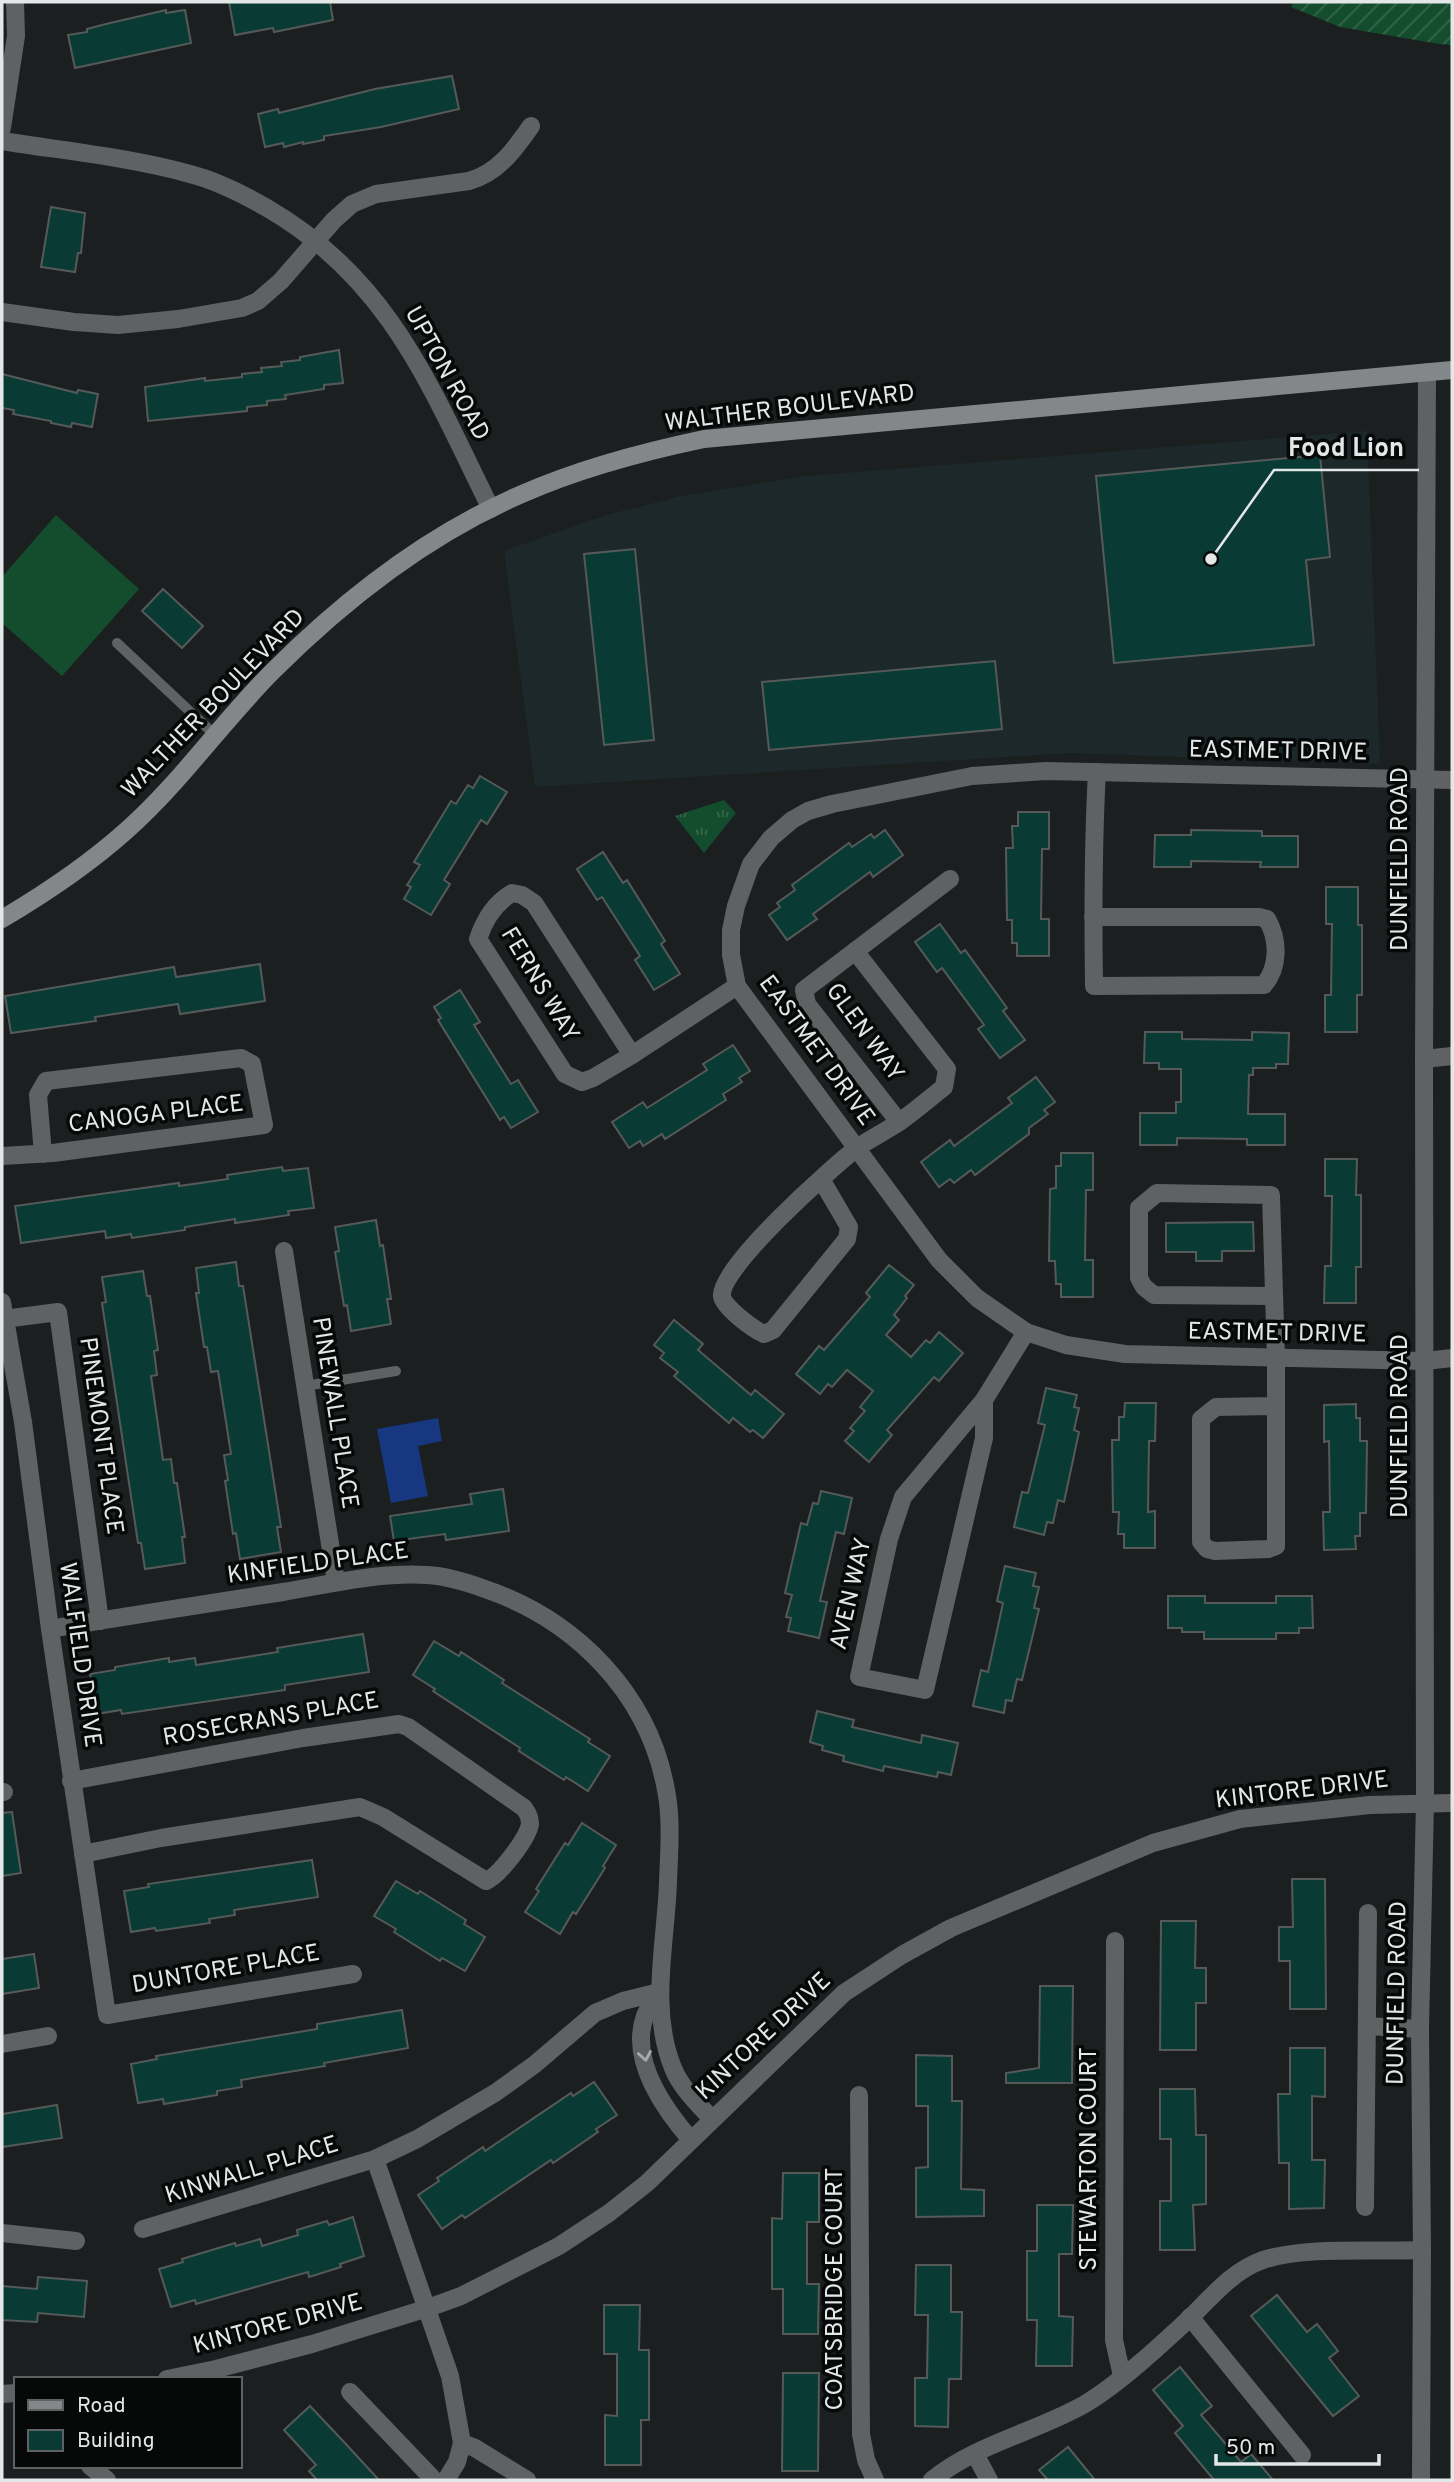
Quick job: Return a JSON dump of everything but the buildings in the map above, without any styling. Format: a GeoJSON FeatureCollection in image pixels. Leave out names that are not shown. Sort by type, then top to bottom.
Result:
{"type":"FeatureCollection","features":[{"type":"Feature","properties":{"kind":"main road","name":"WALTHER BOULEVARD"},"geometry":{"type":"LineString","coordinates":[[2,919],[78,870],[128,830],[216,736],[270,673],[320,627],[394,566],[523,493],[603,464],[651,450],[705,439],[1452,370]]}},
{"type":"Feature","properties":{"kind":"street"},"geometry":{"type":"LineString","coordinates":[[2,128],[16,36],[15,2]]}},
{"type":"Feature","properties":{"kind":"street"},"geometry":{"type":"LineString","coordinates":[[2,312],[118,325],[223,313],[258,301],[281,281],[315,240],[344,211],[362,199],[376,194],[469,181],[483,176],[514,152],[531,126]]}},
{"type":"Feature","properties":{"kind":"street","name":"UPTON ROAD"},"geometry":{"type":"LineString","coordinates":[[2,141],[124,160],[191,174],[246,196],[315,240],[361,284],[402,335],[491,509]]}},
{"type":"Feature","properties":{"kind":"street","name":"DUNFIELD ROAD"},"geometry":{"type":"LineString","coordinates":[[1420,2480],[1420,2029],[1426,1802],[1424,1059],[1427,372]]}},
{"type":"Feature","properties":{"kind":"street","name":"EASTMET DRIVE"},"geometry":{"type":"LineString","coordinates":[[1452,780],[1046,771],[972,776],[832,804],[808,811],[792,820],[760,850],[745,879],[731,930],[731,955],[737,986],[915,1230],[953,1275],[977,1298],[1026,1332],[1066,1345],[1125,1354],[1425,1361],[1452,1358]]}},
{"type":"Feature","properties":{"kind":"street"},"geometry":{"type":"LineString","coordinates":[[1093,917],[1267,919],[1272,928],[1276,952],[1275,967],[1264,985],[1094,986],[1092,862],[1097,772]]}},
{"type":"Feature","properties":{"kind":"street","name":"GLEN WAY"},"geometry":{"type":"LineString","coordinates":[[898,1122],[807,1003],[804,990],[950,879]]}},
{"type":"Feature","properties":{"kind":"street","name":"FERNS WAY"},"geometry":{"type":"LineString","coordinates":[[632,1055],[534,903],[522,895],[512,893],[501,899],[482,927],[478,939],[565,1074],[582,1082],[632,1055],[737,986]]}},
{"type":"Feature","properties":{"kind":"street","name":"GLEN WAY"},"geometry":{"type":"LineString","coordinates":[[821,1179],[849,1227],[847,1239],[773,1330],[764,1334],[724,1304],[721,1294],[725,1279],[783,1213],[821,1179],[856,1149],[898,1122],[944,1087],[947,1069],[855,951]]}},
{"type":"Feature","properties":{"kind":"street"},"geometry":{"type":"LineString","coordinates":[[1424,1059],[1452,1056]]}},
{"type":"Feature","properties":{"kind":"street","name":"CANOGA PLACE"},"geometry":{"type":"LineString","coordinates":[[2,1156],[43,1154],[264,1125],[252,1064],[241,1058],[46,1081],[38,1095],[43,1154]]}},
{"type":"Feature","properties":{"kind":"street"},"geometry":{"type":"LineString","coordinates":[[1273,1296],[1154,1295],[1144,1287],[1139,1278],[1139,1208],[1157,1193],[1271,1195],[1276,1359],[1276,1546],[1268,1549],[1206,1549],[1201,1542],[1201,1419],[1216,1407],[1275,1406]]}},
{"type":"Feature","properties":{"kind":"street","name":"PINEWALL PLACE"},"geometry":{"type":"LineString","coordinates":[[284,1251],[336,1582]]}},
{"type":"Feature","properties":{"kind":"street","name":"PINEMONT PLACE"},"geometry":{"type":"LineString","coordinates":[[3,1311],[58,1312],[100,1620]]}},
{"type":"Feature","properties":{"kind":"street","name":"WALFIELD DRIVE"},"geometry":{"type":"LineString","coordinates":[[3,1311],[23,1422],[71,1781],[107,2015]]}},
{"type":"Feature","properties":{"kind":"street","name":"AVEN WAY"},"geometry":{"type":"LineString","coordinates":[[985,1400],[984,1438],[925,1690],[859,1677],[889,1539],[903,1497],[985,1400],[1026,1332]]}},
{"type":"Feature","properties":{"kind":"street","name":"KINFIELD PLACE"},"geometry":{"type":"LineString","coordinates":[[50,1629],[336,1582],[401,1574],[431,1575],[498,1593],[558,1625],[583,1644],[629,1695],[653,1746],[666,1791],[669,1848],[667,1917],[659,1992],[662,2024],[673,2068],[687,2092],[712,2119]]}},
{"type":"Feature","properties":{"kind":"street","name":"ROSECRANS PLACE"},"geometry":{"type":"LineString","coordinates":[[71,1781],[303,1738],[399,1724],[408,1727],[494,1786],[524,1808],[530,1818],[528,1831],[500,1872],[486,1881],[383,1817],[360,1807],[161,1838],[83,1854]]}},
{"type":"Feature","properties":{"kind":"street","name":"KINTORE DRIVE"},"geometry":{"type":"LineString","coordinates":[[178,2377],[216,2370],[300,2347],[428,2308],[461,2296],[559,2246],[609,2213],[637,2190],[844,1993],[902,1955],[951,1928],[1153,1843],[1240,1819],[1370,1805],[1452,1803]]}},
{"type":"Feature","properties":{"kind":"street"},"geometry":{"type":"LineString","coordinates":[[1366,2207],[1367,1913]]}},
{"type":"Feature","properties":{"kind":"street","name":"STEWARTON COURT"},"geometry":{"type":"LineString","coordinates":[[1115,1941],[1114,2340],[1122,2376]]}},
{"type":"Feature","properties":{"kind":"street","name":"DUNTORE PLACE"},"geometry":{"type":"LineString","coordinates":[[107,2015],[353,1974]]}},
{"type":"Feature","properties":{"kind":"street","name":"KINFIELD PLACE"},"geometry":{"type":"LineString","coordinates":[[659,1992],[645,2016],[642,2037],[645,2059],[658,2096],[691,2140]]}},
{"type":"Feature","properties":{"kind":"street","name":"KINWALL PLACE"},"geometry":{"type":"LineString","coordinates":[[143,2229],[375,2159],[416,2139],[495,2093],[534,2065],[595,2012],[623,2001],[659,1992]]}},
{"type":"Feature","properties":{"kind":"street"},"geometry":{"type":"LineString","coordinates":[[1367,2026],[1420,2029]]}},
{"type":"Feature","properties":{"kind":"street"},"geometry":{"type":"LineString","coordinates":[[2,2044],[48,2036]]}},
{"type":"Feature","properties":{"kind":"street","name":"COATSBRIDGE COURT"},"geometry":{"type":"LineString","coordinates":[[859,2095],[861,2434],[866,2460],[875,2480]]}},
{"type":"Feature","properties":{"kind":"street","name":"KINWALL PLACE"},"geometry":{"type":"LineString","coordinates":[[375,2159],[450,2376],[462,2443]]}},
{"type":"Feature","properties":{"kind":"street"},"geometry":{"type":"LineString","coordinates":[[2,2233],[76,2241]]}},
{"type":"Feature","properties":{"kind":"street"},"geometry":{"type":"LineString","coordinates":[[932,2480],[975,2454],[1085,2404],[1122,2376],[1223,2285],[1249,2266],[1303,2253],[1422,2250]]}},
{"type":"Feature","properties":{"kind":"street"},"geometry":{"type":"LineString","coordinates":[[1190,2317],[1302,2455]]}},
{"type":"Feature","properties":{"kind":"street"},"geometry":{"type":"LineString","coordinates":[[350,2392],[434,2480]]}},
{"type":"Feature","properties":{"kind":"street"},"geometry":{"type":"LineString","coordinates":[[446,2480],[457,2462],[462,2443],[527,2480]]}},
{"type":"Feature","properties":{"kind":"street"},"geometry":{"type":"LineString","coordinates":[[975,2454],[989,2480]]}},
{"type":"Feature","properties":{"kind":"street"},"geometry":{"type":"LineString","coordinates":[[92,2468],[107,2480]]}},
{"type":"Feature","properties":{"kind":"lane"},"geometry":{"type":"LineString","coordinates":[[117,643],[216,736]]}},
{"type":"Feature","properties":{"kind":"lane"},"geometry":{"type":"LineString","coordinates":[[305,1386],[396,1371]]}},
{"type":"Feature","properties":{"kind":"shaded area"},"geometry":{"type":"Polygon","coordinates":[[[1367,431],[1380,764],[1070,753],[535,787],[504,551],[606,515],[681,496],[806,476],[1367,431]]]}},
{"type":"Feature","properties":{"kind":"green space"},"geometry":{"type":"Polygon","coordinates":[[[1294,2],[1452,2],[1452,45],[1340,27],[1291,7],[1294,2]]]}},
{"type":"Feature","properties":{"kind":"green space"},"geometry":{"type":"Polygon","coordinates":[[[56,515],[139,589],[62,676],[2,623],[2,577],[56,515]]]}},
{"type":"Feature","properties":{"kind":"green space"},"geometry":{"type":"Polygon","coordinates":[[[724,800],[736,813],[704,853],[675,816],[724,800]]]}},
{"type":"Feature","properties":{"kind":"water"},"geometry":{"type":"Polygon","coordinates":[[[438,1418],[442,1441],[418,1446],[428,1496],[391,1503],[377,1429],[438,1418]]]}},
{"type":"Feature","properties":{"kind":"place","name":"Food Lion"},"geometry":{"type":"Point","coordinates":[1211,559]}}]}
